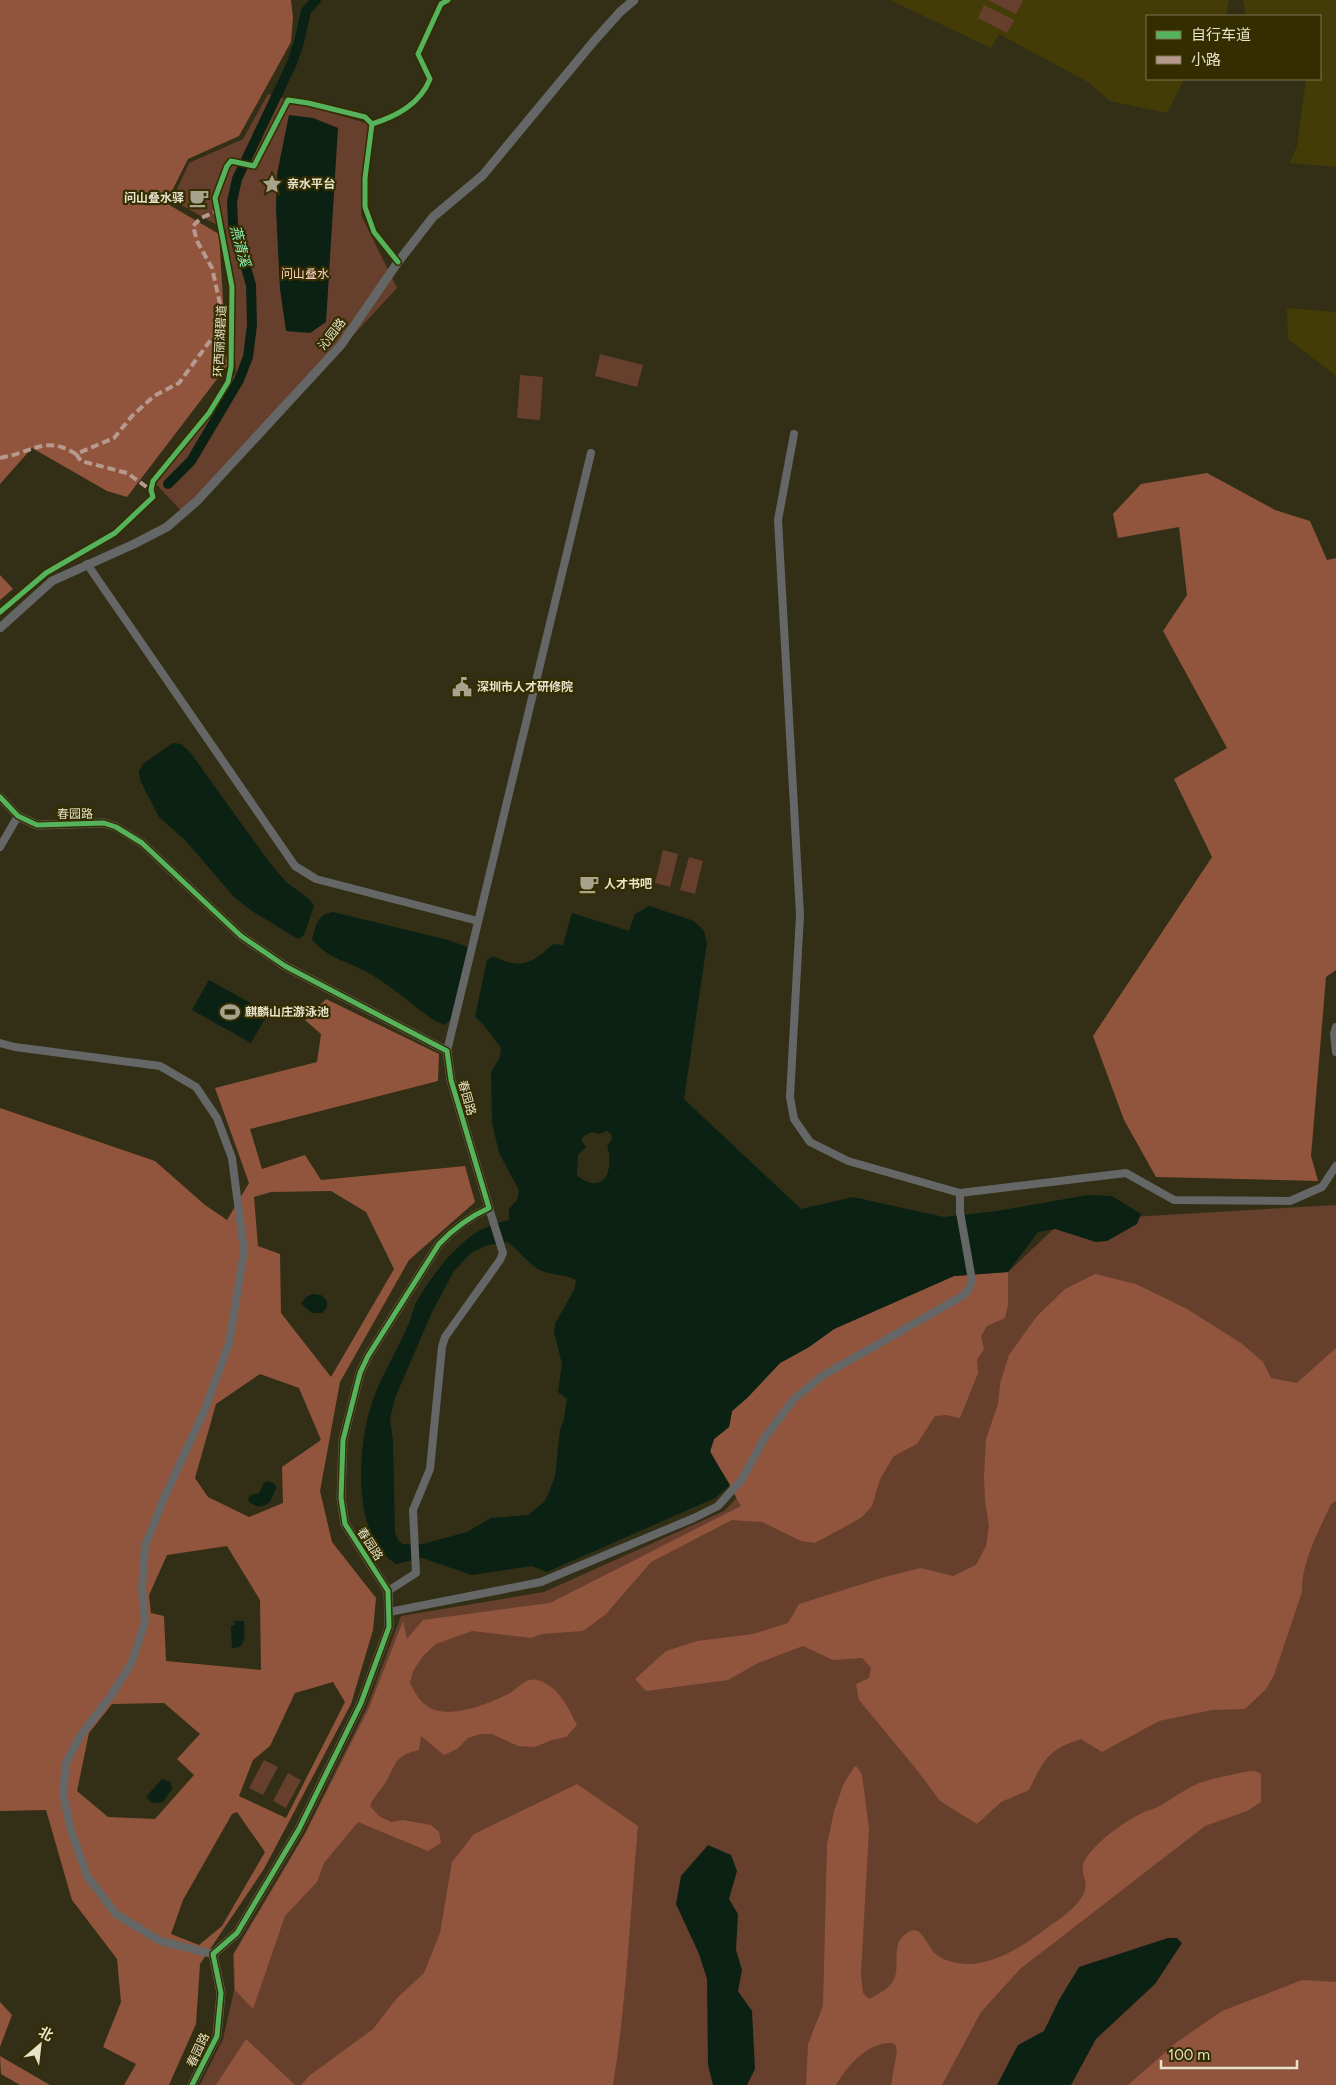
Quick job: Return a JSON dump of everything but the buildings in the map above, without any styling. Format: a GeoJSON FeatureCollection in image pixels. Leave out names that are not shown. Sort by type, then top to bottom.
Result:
{"type":"FeatureCollection","features":[{"type":"Feature","properties":{"kind":"street","name":"沁园路"},"geometry":{"type":"LineString","coordinates":[[0,628],[52,581],[86,564],[134,544],[167,526],[197,501],[341,345],[398,262],[433,218],[483,175],[594,42],[620,12],[634,0]]}},
{"type":"Feature","properties":{"kind":"street"},"geometry":{"type":"LineString","coordinates":[[794,434],[778,520],[800,914],[790,1097],[794,1119],[810,1142],[828,1153],[848,1161],[960,1193],[1126,1173],[1174,1200],[1290,1201],[1322,1187],[1336,1166]]}},
{"type":"Feature","properties":{"kind":"street"},"geometry":{"type":"LineString","coordinates":[[447,1051],[591,453]]}},
{"type":"Feature","properties":{"kind":"street"},"geometry":{"type":"LineString","coordinates":[[86,564],[294,866],[316,879],[478,921]]}},
{"type":"Feature","properties":{"kind":"street","name":"春园路"},"geometry":{"type":"LineString","coordinates":[[0,797],[18,816],[37,825],[104,823],[116,827],[142,843],[241,936],[285,966],[447,1051],[451,1080],[489,1208],[474,1214],[451,1231],[439,1244],[368,1356],[360,1374],[343,1440],[340,1498],[345,1524],[388,1591],[389,1627],[361,1703],[299,1829],[237,1933],[213,1954],[221,1993],[217,2036],[192,2085]]}},
{"type":"Feature","properties":{"kind":"street"},"geometry":{"type":"LineString","coordinates":[[0,847],[18,816]]}},
{"type":"Feature","properties":{"kind":"street"},"geometry":{"type":"LineString","coordinates":[[1336,1027],[1334,1034],[1336,1052]]}},
{"type":"Feature","properties":{"kind":"street"},"geometry":{"type":"LineString","coordinates":[[0,1043],[15,1047],[160,1066],[196,1087],[217,1118],[232,1158],[244,1252],[229,1343],[205,1410],[144,1546],[142,1587],[145,1621],[132,1662],[110,1697],[80,1736],[66,1763],[63,1794],[71,1831],[87,1876],[116,1914],[160,1941],[213,1954]]}},
{"type":"Feature","properties":{"kind":"street"},"geometry":{"type":"LineString","coordinates":[[389,1612],[541,1582],[694,1518],[718,1506],[742,1479],[765,1437],[794,1399],[822,1376],[964,1294],[970,1287],[972,1280],[960,1212],[960,1193]]}},
{"type":"Feature","properties":{"kind":"street"},"geometry":{"type":"LineString","coordinates":[[388,1591],[416,1573],[413,1510],[430,1468],[442,1347],[445,1337],[500,1260],[503,1253],[489,1208]]}},
{"type":"Feature","properties":{"kind":"shaded area"},"geometry":{"type":"Polygon","coordinates":[[[0,0],[291,0],[293,18],[291,42],[239,136],[188,159],[166,203],[219,234],[227,366],[127,497],[107,491],[32,448],[0,484],[0,0]]]}},
{"type":"Feature","properties":{"kind":"shaded area"},"geometry":{"type":"Polygon","coordinates":[[[890,0],[1229,0],[1226,15],[1146,15],[1146,80],[1184,80],[1167,113],[1110,101],[1088,82],[999,34],[991,48],[890,0]]]}},
{"type":"Feature","properties":{"kind":"shaded area"},"geometry":{"type":"Polygon","coordinates":[[[1243,0],[1336,0],[1336,167],[1290,163],[1297,146],[1306,80],[1321,80],[1321,15],[1246,15],[1243,0]]]}},
{"type":"Feature","properties":{"kind":"shaded area"},"geometry":{"type":"Polygon","coordinates":[[[289,115],[313,118],[338,128],[326,322],[310,333],[286,331],[280,289],[276,209],[277,174],[289,115]]]}},
{"type":"Feature","properties":{"kind":"shaded area"},"geometry":{"type":"Polygon","coordinates":[[[1287,308],[1336,312],[1336,376],[1288,339],[1287,308]]]}},
{"type":"Feature","properties":{"kind":"shaded area"},"geometry":{"type":"Polygon","coordinates":[[[1207,473],[1275,510],[1310,521],[1327,560],[1336,558],[1336,970],[1326,977],[1311,1156],[1318,1181],[1156,1177],[1124,1120],[1093,1036],[1212,857],[1174,779],[1227,748],[1163,631],[1187,595],[1179,527],[1118,538],[1113,514],[1141,484],[1207,473]]]}},
{"type":"Feature","properties":{"kind":"shaded area"},"geometry":{"type":"Polygon","coordinates":[[[0,575],[13,589],[0,600],[0,575]]]}},
{"type":"Feature","properties":{"kind":"shaded area"},"geometry":{"type":"Polygon","coordinates":[[[173,743],[181,744],[190,752],[269,862],[286,882],[309,899],[314,906],[304,935],[298,939],[252,911],[234,897],[185,840],[159,817],[140,780],[139,771],[144,763],[173,743]]]}},
{"type":"Feature","properties":{"kind":"shaded area"},"geometry":{"type":"Polygon","coordinates":[[[649,906],[694,921],[704,931],[707,943],[684,1099],[801,1209],[853,1197],[944,1217],[997,1211],[1088,1195],[1112,1196],[1141,1214],[1137,1224],[1107,1241],[1096,1242],[1055,1229],[1038,1232],[1008,1272],[954,1276],[834,1329],[809,1347],[780,1363],[732,1411],[729,1427],[714,1439],[710,1452],[730,1485],[715,1498],[547,1572],[532,1566],[472,1575],[422,1558],[396,1564],[382,1552],[372,1536],[362,1496],[362,1453],[371,1404],[416,1304],[428,1283],[463,1242],[489,1226],[509,1220],[509,1209],[517,1200],[519,1190],[499,1153],[492,1122],[491,1072],[500,1057],[501,1048],[483,1024],[475,1017],[487,960],[493,956],[512,963],[526,963],[553,944],[563,945],[572,913],[629,931],[635,914],[649,906]],[[607,1131],[599,1134],[592,1132],[581,1140],[586,1147],[578,1155],[577,1176],[591,1183],[598,1183],[603,1180],[608,1170],[609,1151],[607,1146],[612,1139],[611,1134],[607,1131]],[[508,1242],[488,1245],[471,1253],[454,1271],[432,1312],[395,1398],[390,1418],[393,1440],[395,1532],[398,1540],[403,1544],[423,1544],[467,1532],[491,1518],[528,1515],[545,1501],[555,1476],[560,1430],[567,1399],[558,1392],[562,1364],[554,1332],[555,1324],[575,1288],[576,1280],[538,1269],[508,1242]]]}},
{"type":"Feature","properties":{"kind":"shaded area"},"geometry":{"type":"Polygon","coordinates":[[[333,912],[448,940],[467,947],[470,959],[455,1017],[444,1025],[432,1019],[374,976],[337,958],[317,945],[312,939],[316,925],[323,915],[333,912]]]}},
{"type":"Feature","properties":{"kind":"shaded area","name":"麒麟山庄游泳池"},"geometry":{"type":"Polygon","coordinates":[[[209,980],[268,1013],[251,1043],[192,1010],[209,980]]]}},
{"type":"Feature","properties":{"kind":"shaded area"},"geometry":{"type":"Polygon","coordinates":[[[326,999],[439,1054],[438,1081],[250,1129],[262,1169],[305,1155],[321,1180],[465,1166],[475,1202],[409,1260],[340,1382],[320,1491],[332,1542],[376,1598],[373,1630],[351,1704],[264,1869],[200,1964],[196,2024],[169,2085],[124,2085],[136,2064],[103,2047],[121,2002],[117,1959],[72,1900],[46,1810],[0,1811],[0,1108],[155,1161],[205,1205],[227,1220],[249,1183],[215,1088],[317,1062],[321,1034],[305,1020],[326,999]],[[331,1191],[271,1192],[254,1197],[258,1246],[280,1254],[281,1313],[331,1377],[394,1269],[366,1212],[331,1191]],[[260,1374],[216,1404],[195,1478],[208,1497],[249,1517],[283,1503],[282,1467],[321,1440],[299,1388],[260,1374]],[[227,1546],[167,1555],[149,1595],[151,1613],[164,1616],[166,1661],[261,1670],[260,1600],[227,1546]],[[333,1682],[295,1693],[270,1746],[253,1760],[239,1796],[286,1818],[345,1702],[333,1682]],[[164,1703],[112,1704],[89,1733],[77,1791],[108,1817],[155,1819],[194,1775],[177,1759],[200,1734],[164,1703]],[[237,1812],[232,1814],[183,1900],[171,1934],[199,1945],[222,1926],[265,1852],[237,1812]]]}},
{"type":"Feature","properties":{"kind":"shaded area"},"geometry":{"type":"Polygon","coordinates":[[[1008,1272],[1008,1305],[1005,1318],[987,1326],[981,1336],[984,1349],[977,1360],[978,1373],[960,1418],[946,1415],[935,1416],[917,1444],[894,1456],[880,1479],[872,1506],[862,1517],[815,1543],[801,1541],[762,1522],[732,1520],[651,1562],[606,1614],[583,1631],[542,1634],[531,1638],[472,1631],[436,1644],[423,1656],[413,1671],[410,1683],[416,1694],[432,1709],[450,1712],[483,1705],[502,1697],[526,1681],[533,1679],[545,1683],[557,1692],[577,1725],[566,1737],[535,1747],[518,1746],[492,1734],[481,1734],[468,1738],[457,1749],[444,1755],[421,1736],[419,1750],[410,1752],[399,1759],[370,1806],[379,1816],[391,1822],[403,1820],[431,1825],[439,1832],[441,1843],[428,1851],[358,1822],[324,1863],[317,1882],[285,1916],[253,2009],[235,1990],[234,1954],[305,1834],[369,1708],[403,1621],[407,1639],[423,1620],[550,1603],[741,1506],[710,1451],[714,1439],[729,1427],[732,1411],[780,1363],[809,1347],[834,1329],[954,1276],[1008,1272]]]}},
{"type":"Feature","properties":{"kind":"shaded area"},"geometry":{"type":"Polygon","coordinates":[[[1095,1274],[1136,1284],[1187,1309],[1241,1343],[1263,1362],[1271,1378],[1297,1383],[1336,1348],[1336,1501],[1331,1504],[1316,1536],[1304,1569],[1302,1592],[1274,1675],[1266,1689],[1245,1709],[1212,1710],[1159,1721],[1102,1752],[1081,1739],[1070,1743],[1048,1757],[1038,1771],[1029,1790],[1001,1802],[977,1824],[940,1801],[859,1700],[856,1684],[869,1678],[871,1668],[862,1658],[833,1660],[803,1646],[758,1663],[728,1680],[646,1691],[635,1679],[666,1651],[697,1641],[753,1634],[788,1623],[799,1604],[888,1576],[921,1568],[953,1576],[976,1565],[986,1546],[989,1526],[985,1501],[984,1475],[986,1439],[998,1404],[1000,1384],[1009,1355],[1037,1316],[1065,1289],[1095,1274]]]}},
{"type":"Feature","properties":{"kind":"shaded area"},"geometry":{"type":"Polygon","coordinates":[[[312,1294],[321,1295],[327,1301],[327,1307],[322,1313],[312,1313],[301,1304],[306,1297],[312,1294]]]}},
{"type":"Feature","properties":{"kind":"shaded area"},"geometry":{"type":"Polygon","coordinates":[[[268,1481],[275,1484],[276,1488],[270,1502],[261,1506],[253,1505],[248,1500],[250,1495],[259,1493],[264,1483],[268,1481]]]}},
{"type":"Feature","properties":{"kind":"shaded area"},"geometry":{"type":"Polygon","coordinates":[[[234,1621],[244,1621],[243,1643],[237,1648],[232,1648],[231,1626],[235,1625],[234,1621]]]}},
{"type":"Feature","properties":{"kind":"shaded area"},"geometry":{"type":"Polygon","coordinates":[[[855,1766],[862,1775],[869,1829],[861,1974],[863,1993],[869,1999],[886,1989],[893,1981],[898,1943],[910,1931],[916,1930],[919,1932],[937,1955],[949,1961],[963,1964],[990,1960],[1016,1949],[1066,1914],[1080,1900],[1086,1886],[1083,1865],[1089,1854],[1100,1842],[1127,1821],[1161,1805],[1194,1785],[1222,1777],[1255,1771],[1261,1774],[1261,1802],[1247,1811],[1205,1826],[1020,1969],[981,2012],[942,2085],[891,2085],[897,2051],[893,2043],[884,2043],[867,2050],[859,2056],[836,2085],[806,2085],[808,2044],[823,2006],[827,1845],[834,1811],[844,1783],[855,1766]]]}},
{"type":"Feature","properties":{"kind":"shaded area"},"geometry":{"type":"Polygon","coordinates":[[[162,1779],[171,1782],[172,1789],[163,1802],[152,1803],[146,1797],[162,1779]]]}},
{"type":"Feature","properties":{"kind":"shaded area"},"geometry":{"type":"Polygon","coordinates":[[[577,1784],[638,1826],[625,1988],[613,2085],[301,2085],[309,2076],[373,2029],[397,1998],[424,1973],[440,1933],[452,1862],[474,1834],[577,1784]]]}},
{"type":"Feature","properties":{"kind":"shaded area"},"geometry":{"type":"Polygon","coordinates":[[[708,1845],[731,1855],[737,1871],[729,1899],[738,1914],[736,1950],[742,1970],[738,1991],[752,2011],[755,2069],[747,2085],[713,2085],[708,2065],[707,1979],[699,1954],[676,1904],[681,1876],[708,1845]]]}},
{"type":"Feature","properties":{"kind":"shaded area"},"geometry":{"type":"Polygon","coordinates":[[[1168,1938],[1177,1938],[1182,1943],[1155,1984],[1096,2039],[1071,2085],[997,2085],[1018,2045],[1044,2031],[1059,2000],[1079,1967],[1168,1938]]]}},
{"type":"Feature","properties":{"kind":"shaded area"},"geometry":{"type":"Polygon","coordinates":[[[1302,1980],[1336,1982],[1336,2085],[1128,2085],[1177,2042],[1222,2011],[1302,1980]]]}},
{"type":"Feature","properties":{"kind":"shaded area"},"geometry":{"type":"Polygon","coordinates":[[[0,2002],[12,2015],[0,2047],[0,2002]]]}},
{"type":"Feature","properties":{"kind":"shaded area"},"geometry":{"type":"Polygon","coordinates":[[[246,2039],[295,2085],[216,2085],[246,2039]]]}},
{"type":"Feature","properties":{"kind":"shaded area"},"geometry":{"type":"Polygon","coordinates":[[[0,2056],[50,2085],[20,2085],[1,2074],[0,2056]]]}},
{"type":"Feature","properties":{"kind":"green space"},"geometry":{"type":"Polygon","coordinates":[[[988,0],[1021,0],[1023,1],[1016,14],[988,0]]]}},
{"type":"Feature","properties":{"kind":"green space"},"geometry":{"type":"Polygon","coordinates":[[[984,5],[1014,20],[1007,33],[978,18],[984,5]]]}},
{"type":"Feature","properties":{"kind":"green space","name":"问山叠水"},"geometry":{"type":"Polygon","coordinates":[[[268,94],[369,124],[361,215],[397,288],[186,516],[156,484],[236,373],[226,230],[172,200],[189,163],[243,139],[268,94]]]}},
{"type":"Feature","properties":{"kind":"green space"},"geometry":{"type":"Polygon","coordinates":[[[600,354],[643,365],[637,387],[595,376],[600,354]]]}},
{"type":"Feature","properties":{"kind":"green space"},"geometry":{"type":"Polygon","coordinates":[[[520,375],[543,377],[540,420],[517,418],[520,375]]]}},
{"type":"Feature","properties":{"kind":"green space"},"geometry":{"type":"Polygon","coordinates":[[[663,850],[678,854],[670,887],[655,883],[663,850]]]}},
{"type":"Feature","properties":{"kind":"green space"},"geometry":{"type":"Polygon","coordinates":[[[689,857],[703,861],[695,894],[680,890],[689,857]]]}},
{"type":"Feature","properties":{"kind":"green space"},"geometry":{"type":"Polygon","coordinates":[[[1336,1205],[1336,2085],[200,2085],[223,2039],[234,1991],[233,1954],[305,1833],[367,1707],[401,1616],[544,1592],[724,1511],[767,1466],[1008,1272],[1062,1221],[1336,1205]]]}},
{"type":"Feature","properties":{"kind":"green space"},"geometry":{"type":"Polygon","coordinates":[[[264,1760],[278,1767],[263,1795],[249,1788],[264,1760]]]}},
{"type":"Feature","properties":{"kind":"green space"},"geometry":{"type":"Polygon","coordinates":[[[288,1773],[301,1780],[286,1808],[273,1801],[288,1773]]]}},
{"type":"Feature","properties":{"kind":"waterway","name":"燕清溪"},"geometry":{"type":"LineString","coordinates":[[168,484],[191,461],[239,380],[248,357],[252,325],[251,285],[233,224],[232,202],[237,179],[292,63],[306,11],[316,0]]}},
{"type":"Feature","properties":{"kind":"marked path"},"geometry":{"type":"LineString","coordinates":[[0,458],[48,445],[61,447],[76,454],[114,438],[132,416],[154,396],[179,383],[221,326],[222,313],[212,268],[197,241],[193,226],[201,218],[217,211]]}},
{"type":"Feature","properties":{"kind":"marked path"},"geometry":{"type":"LineString","coordinates":[[76,454],[81,461],[127,473],[151,490]]}},
{"type":"Feature","properties":{"kind":"cycle path"},"geometry":{"type":"LineString","coordinates":[[372,124],[407,108],[426,88],[430,79],[418,54],[441,4],[448,0]]}},
{"type":"Feature","properties":{"kind":"cycle path","name":"环西丽湖碧道"},"geometry":{"type":"LineString","coordinates":[[0,612],[46,573],[115,533],[153,497],[151,490],[153,481],[209,413],[228,382],[231,367],[232,287],[215,198],[227,166],[231,161],[254,166],[288,100],[365,117],[372,124]]}},
{"type":"Feature","properties":{"kind":"cycle path"},"geometry":{"type":"LineString","coordinates":[[372,124],[365,178],[365,207],[374,232],[398,262]]}},
{"type":"Feature","properties":{"kind":"cycle path"},"geometry":{"type":"LineString","coordinates":[[0,797],[18,816],[37,825],[104,823],[116,827],[142,843],[241,936],[285,966],[447,1051],[451,1080],[489,1208],[462,1223],[439,1244],[368,1356],[360,1373],[343,1440],[341,1498],[345,1524],[388,1591],[389,1627],[361,1703],[299,1829],[237,1933],[213,1954],[221,1993],[217,2036],[192,2085]]}},
{"type":"Feature","properties":{"kind":"place","name":"亲水平台"},"geometry":{"type":"Point","coordinates":[272,184]}},
{"type":"Feature","properties":{"kind":"place","name":"问山叠水驿"},"geometry":{"type":"Point","coordinates":[199,198]}},
{"type":"Feature","properties":{"kind":"place","name":"深圳市人才研修院"},"geometry":{"type":"Point","coordinates":[462,687]}},
{"type":"Feature","properties":{"kind":"place","name":"人才书吧"},"geometry":{"type":"Point","coordinates":[589,884]}},
{"type":"Feature","properties":{"kind":"place","name":"麒麟山庄游泳池"},"geometry":{"type":"Point","coordinates":[230,1012]}}]}
